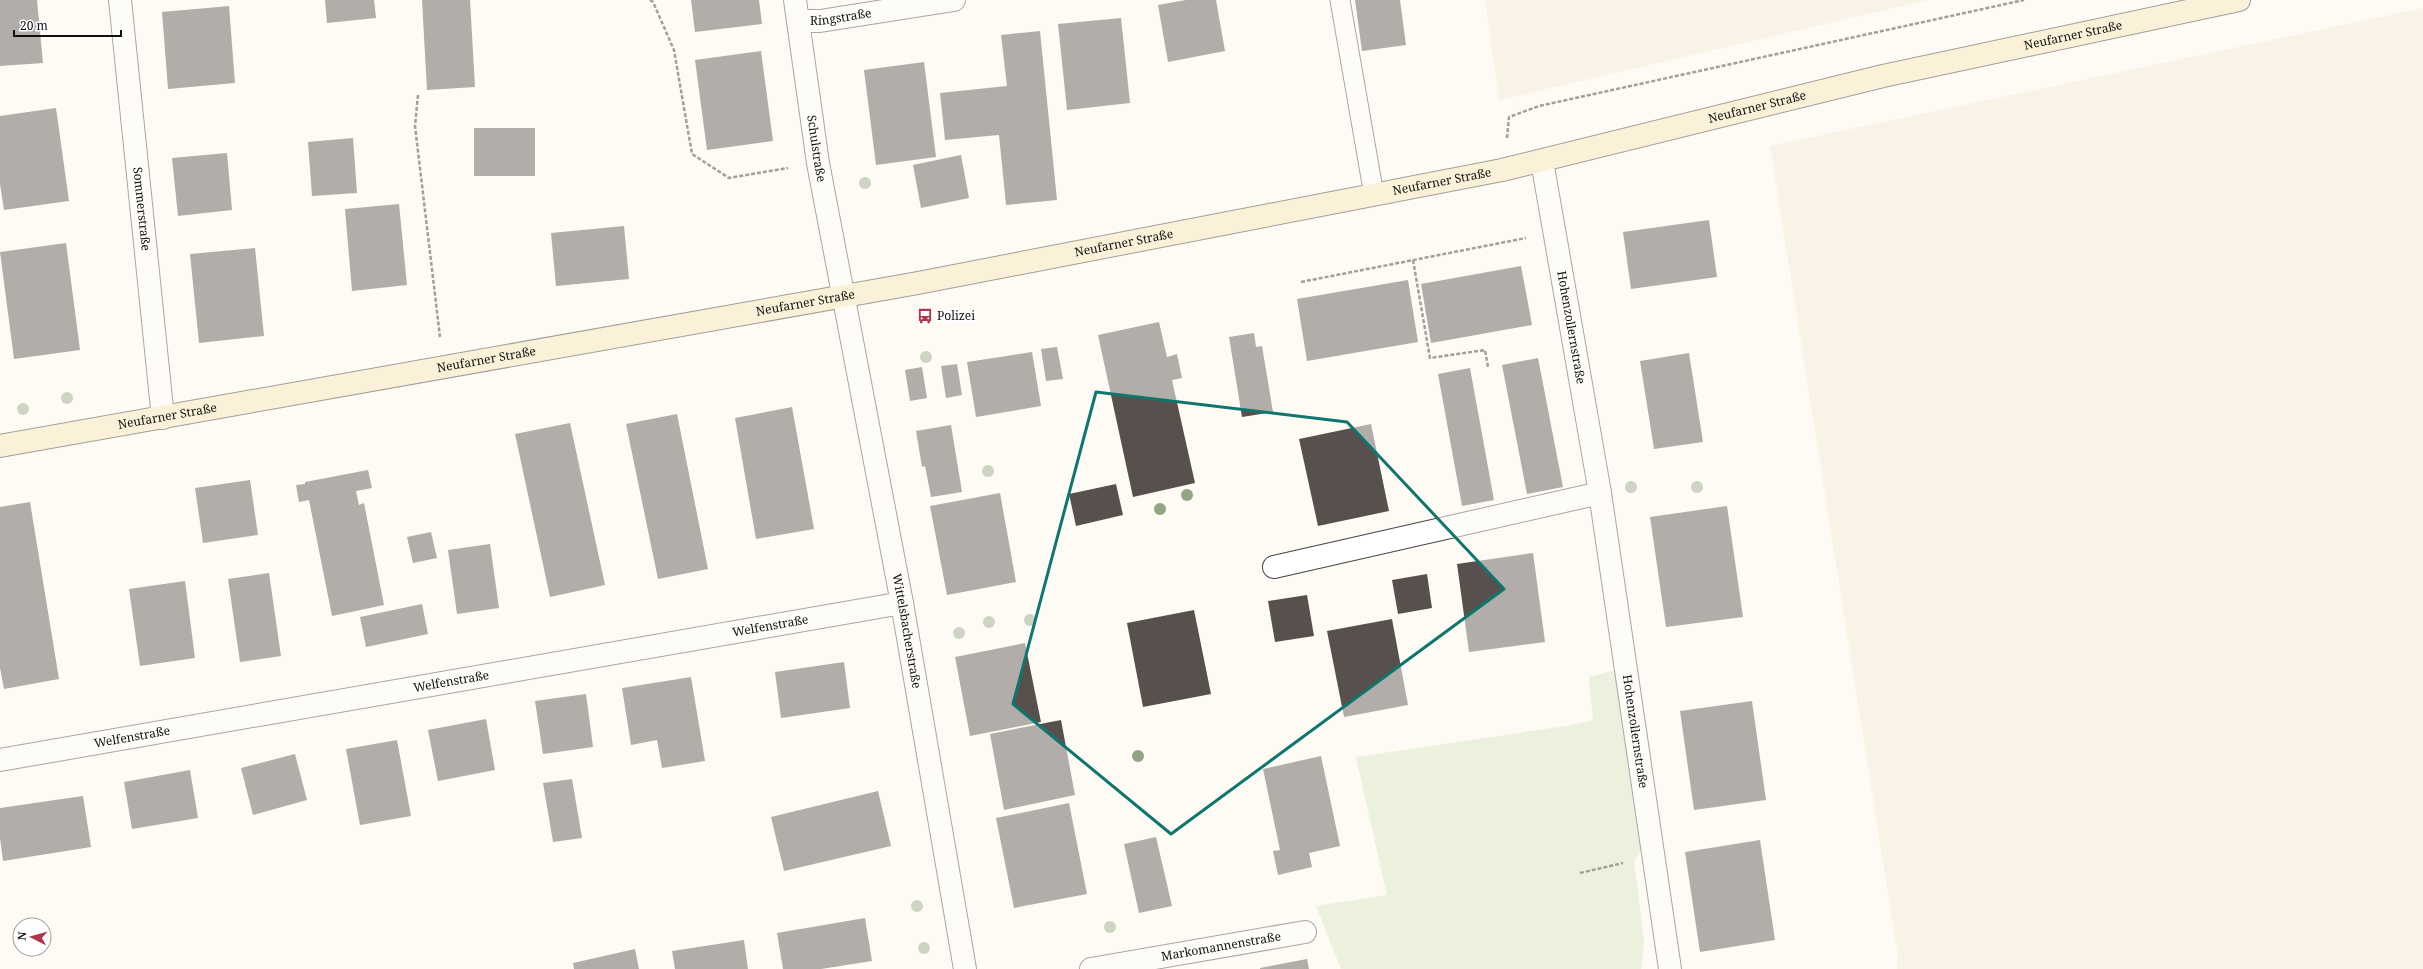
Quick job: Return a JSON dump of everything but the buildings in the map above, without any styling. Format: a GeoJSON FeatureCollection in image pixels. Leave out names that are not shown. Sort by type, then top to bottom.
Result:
{"type":"FeatureCollection","features":[{"type":"Feature","properties":{"kind":"street","name":"Sommerstraße"},"geometry":{"type":"LineString","coordinates":[[120,0],[163,418]]}},
{"type":"Feature","properties":{"kind":"street","name":"Neufarner Straße"},"geometry":{"type":"LineString","coordinates":[[0,446],[1041,260],[1502,170],[1883,76],[2239,0]]}},
{"type":"Feature","properties":{"kind":"street","name":"Ringstraße"},"geometry":{"type":"LineString","coordinates":[[796,10],[820,21],[948,1]]}},
{"type":"Feature","properties":{"kind":"street","name":"Schulstraße"},"geometry":{"type":"LineString","coordinates":[[796,10],[818,163],[843,295]]}},
{"type":"Feature","properties":{"kind":"street","name":"Hohenzollernstraße"},"geometry":{"type":"LineString","coordinates":[[1542,161],[1600,493],[1670,969]]}},
{"type":"Feature","properties":{"kind":"street","name":"Wittelsbacherstraße"},"geometry":{"type":"LineString","coordinates":[[843,295],[902,603],[965,969]]}},
{"type":"Feature","properties":{"kind":"street"},"geometry":{"type":"LineString","coordinates":[[1274,567],[1600,493]]}},
{"type":"Feature","properties":{"kind":"street","name":"Welfenstraße"},"geometry":{"type":"LineString","coordinates":[[0,760],[902,603]]}},
{"type":"Feature","properties":{"kind":"street","name":"Markomannenstraße"},"geometry":{"type":"LineString","coordinates":[[1091,969],[1305,932]]}},
{"type":"Feature","properties":{"kind":"lane"},"geometry":{"type":"LineString","coordinates":[[1340,0],[1374,195]]}},
{"type":"Feature","properties":{"kind":"path"},"geometry":{"type":"LineString","coordinates":[[650,0],[653,2],[674,50],[692,154],[729,178],[818,163]]}},
{"type":"Feature","properties":{"kind":"path"},"geometry":{"type":"LineString","coordinates":[[1502,170],[1509,117],[1539,106],[2024,0]]}},
{"type":"Feature","properties":{"kind":"path"},"geometry":{"type":"LineString","coordinates":[[418,95],[415,126],[440,338]]}},
{"type":"Feature","properties":{"kind":"path"},"geometry":{"type":"LineString","coordinates":[[1302,282],[1554,233]]}},
{"type":"Feature","properties":{"kind":"path"},"geometry":{"type":"LineString","coordinates":[[1413,260],[1430,358],[1485,350],[1488,367]]}},
{"type":"Feature","properties":{"kind":"path"},"geometry":{"type":"LineString","coordinates":[[1580,873],[1653,857]]}},
{"type":"Feature","properties":{"kind":"highlighted area"},"geometry":{"type":"Polygon","coordinates":[[[1096,392],[1347,422],[1504,589],[1171,834],[1013,704],[1096,392]]]}},
{"type":"Feature","properties":{"kind":"shaded area"},"geometry":{"type":"Polygon","coordinates":[[[1485,0],[1928,0],[1499,100],[1485,0]]]}},
{"type":"Feature","properties":{"kind":"shaded area"},"geometry":{"type":"Polygon","coordinates":[[[2423,8],[2423,969],[1897,969],[1898,957],[1770,146],[2423,8]]]}},
{"type":"Feature","properties":{"kind":"green space"},"geometry":{"type":"Polygon","coordinates":[[[1616,670],[1642,848],[1634,861],[1644,940],[1641,969],[1341,969],[1316,906],[1387,895],[1356,757],[1567,726],[1593,720],[1589,677],[1616,670]]]}},
{"type":"Feature","properties":{"kind":"place","name":"Polizei"},"geometry":{"type":"Point","coordinates":[925,316]}}]}
